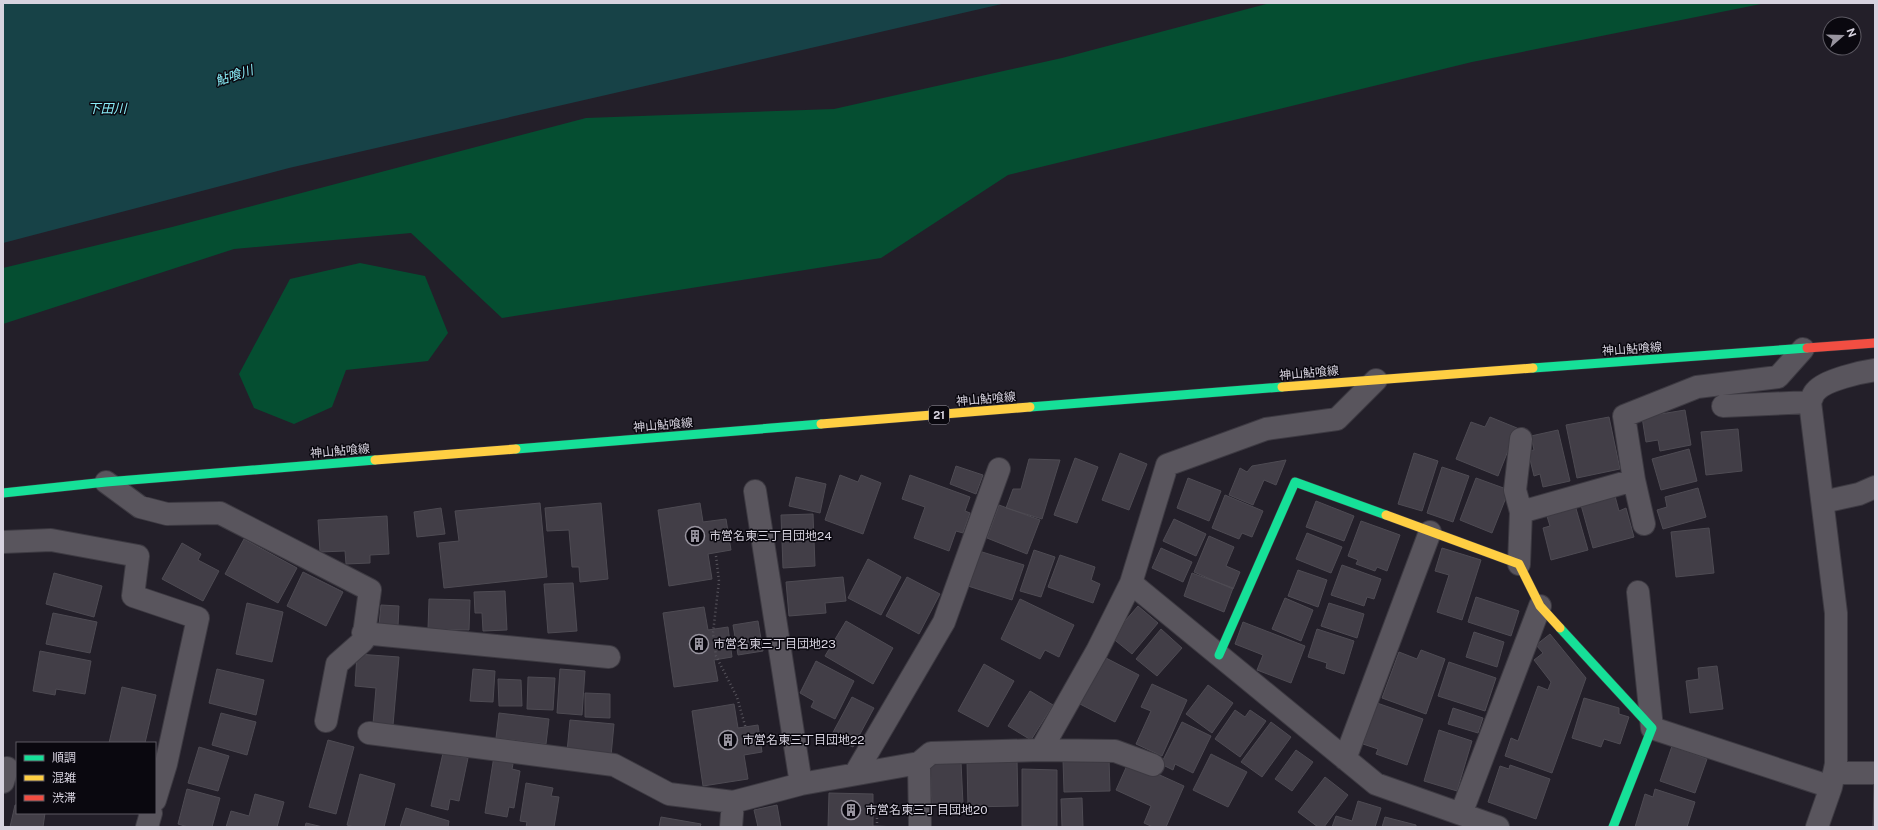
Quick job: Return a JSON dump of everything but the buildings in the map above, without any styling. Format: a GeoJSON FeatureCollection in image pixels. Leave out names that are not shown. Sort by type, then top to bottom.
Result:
{"type":"FeatureCollection","features":[{"type":"Feature","properties":{"kind":"main road","name":"神山鮎喰線"},"geometry":{"type":"LineString","coordinates":[[3,493],[106,482],[1376,380],[1875,343]]}},
{"type":"Feature","properties":{"kind":"main road"},"geometry":{"type":"LineString","coordinates":[[1219,655],[1295,482],[1519,564],[1540,606],[1652,728],[1613,827]]}},
{"type":"Feature","properties":{"kind":"street"},"geometry":{"type":"LineString","coordinates":[[1644,524],[1634,480],[1624,416],[1698,387],[1778,377],[1803,348]]}},
{"type":"Feature","properties":{"kind":"street"},"geometry":{"type":"LineString","coordinates":[[1817,827],[1833,780],[1836,764],[1836,613],[1810,402],[1816,390],[1834,380],[1856,373],[1875,370]]}},
{"type":"Feature","properties":{"kind":"street"},"geometry":{"type":"LineString","coordinates":[[1041,750],[1097,651],[1131,583],[1167,465],[1266,429],[1337,419],[1376,380]]}},
{"type":"Feature","properties":{"kind":"street"},"geometry":{"type":"LineString","coordinates":[[1723,406],[1810,402]]}},
{"type":"Feature","properties":{"kind":"street"},"geometry":{"type":"LineString","coordinates":[[1519,564],[1521,512],[1515,490],[1522,439]]}},
{"type":"Feature","properties":{"kind":"street"},"geometry":{"type":"LineString","coordinates":[[855,774],[944,622],[999,469]]}},
{"type":"Feature","properties":{"kind":"street"},"geometry":{"type":"LineString","coordinates":[[1521,512],[1634,480]]}},
{"type":"Feature","properties":{"kind":"street"},"geometry":{"type":"LineString","coordinates":[[106,482],[140,507],[167,514],[220,513],[370,590],[362,641],[338,664],[326,721]]}},
{"type":"Feature","properties":{"kind":"street"},"geometry":{"type":"LineString","coordinates":[[1823,502],[1859,494],[1875,487]]}},
{"type":"Feature","properties":{"kind":"street"},"geometry":{"type":"LineString","coordinates":[[755,491],[801,784]]}},
{"type":"Feature","properties":{"kind":"street"},"geometry":{"type":"LineString","coordinates":[[1344,759],[1430,532]]}},
{"type":"Feature","properties":{"kind":"street"},"geometry":{"type":"LineString","coordinates":[[3,542],[51,540],[138,556],[133,596],[198,618],[166,764],[156,797]]}},
{"type":"Feature","properties":{"kind":"street"},"geometry":{"type":"LineString","coordinates":[[1131,583],[1376,784],[1498,827]]}},
{"type":"Feature","properties":{"kind":"street"},"geometry":{"type":"LineString","coordinates":[[1638,592],[1652,728],[1833,780],[1875,773]]}},
{"type":"Feature","properties":{"kind":"street"},"geometry":{"type":"LineString","coordinates":[[1461,814],[1540,606]]}},
{"type":"Feature","properties":{"kind":"street"},"geometry":{"type":"LineString","coordinates":[[364,633],[609,657]]}},
{"type":"Feature","properties":{"kind":"street"},"geometry":{"type":"LineString","coordinates":[[369,733],[614,765],[670,794],[733,802],[801,784],[919,763],[931,753],[1041,750],[1115,751],[1153,765]]}},
{"type":"Feature","properties":{"kind":"street"},"geometry":{"type":"LineString","coordinates":[[919,763],[920,827]]}},
{"type":"Feature","properties":{"kind":"street"},"geometry":{"type":"LineString","coordinates":[[731,827],[733,802]]}},
{"type":"Feature","properties":{"kind":"street"},"geometry":{"type":"LineString","coordinates":[[147,827],[151,814]]}},
{"type":"Feature","properties":{"kind":"path"},"geometry":{"type":"LineString","coordinates":[[716,556],[719,581],[713,633],[716,656],[737,697],[746,729]]}},
{"type":"Feature","properties":{"kind":"path"},"geometry":{"type":"LineString","coordinates":[[877,815],[877,827]]}},
{"type":"Feature","properties":{"kind":"green space"},"geometry":{"type":"Polygon","coordinates":[[[1270,3],[1766,3],[1472,62],[1008,175],[881,258],[502,318],[411,233],[234,249],[3,324],[3,268],[172,227],[586,118],[834,109],[1062,58],[1270,3]]]}},
{"type":"Feature","properties":{"kind":"green space"},"geometry":{"type":"Polygon","coordinates":[[[360,263],[425,276],[448,333],[428,361],[346,370],[332,407],[294,424],[254,408],[239,374],[290,279],[360,263]]]}},
{"type":"Feature","properties":{"kind":"water","name":"下田川"},"geometry":{"type":"Polygon","coordinates":[[[3,3],[1006,3],[289,168],[3,243],[3,3]]]}},
{"type":"Feature","properties":{"kind":"traffic: fast"},"geometry":{"type":"LineString","coordinates":[[1533,368],[1807,348]]}},
{"type":"Feature","properties":{"kind":"traffic: fast"},"geometry":{"type":"LineString","coordinates":[[1030,407],[1282,387]]}},
{"type":"Feature","properties":{"kind":"traffic: fast"},"geometry":{"type":"LineString","coordinates":[[516,449],[821,424]]}},
{"type":"Feature","properties":{"kind":"traffic: fast"},"geometry":{"type":"LineString","coordinates":[[3,493],[106,482],[375,460]]}},
{"type":"Feature","properties":{"kind":"traffic: fast"},"geometry":{"type":"LineString","coordinates":[[1219,655],[1295,482],[1386,515]]}},
{"type":"Feature","properties":{"kind":"traffic: fast"},"geometry":{"type":"LineString","coordinates":[[1560,628],[1652,728],[1613,827]]}},
{"type":"Feature","properties":{"kind":"traffic: slow"},"geometry":{"type":"LineString","coordinates":[[1282,387],[1533,368]]}},
{"type":"Feature","properties":{"kind":"traffic: slow"},"geometry":{"type":"LineString","coordinates":[[821,424],[1030,407]]}},
{"type":"Feature","properties":{"kind":"traffic: slow"},"geometry":{"type":"LineString","coordinates":[[375,460],[516,449]]}},
{"type":"Feature","properties":{"kind":"traffic: slow"},"geometry":{"type":"LineString","coordinates":[[1386,515],[1519,564],[1540,606],[1560,628]]}},
{"type":"Feature","properties":{"kind":"traffic: jam"},"geometry":{"type":"LineString","coordinates":[[1807,348],[1875,343]]}},
{"type":"Feature","properties":{"kind":"place","name":"市営名東三丁目団地24"},"geometry":{"type":"Point","coordinates":[695,536]}},
{"type":"Feature","properties":{"kind":"place","name":"市営名東三丁目団地23"},"geometry":{"type":"Point","coordinates":[699,644]}},
{"type":"Feature","properties":{"kind":"place","name":"市営名東三丁目団地22"},"geometry":{"type":"Point","coordinates":[728,740]}},
{"type":"Feature","properties":{"kind":"place","name":"市営名東三丁目団地20"},"geometry":{"type":"Point","coordinates":[851,810]}},
{"type":"Feature","properties":{"kind":"water label","name":"鮎喰川"},"geometry":{"type":"Point","coordinates":[234,75]}}]}
